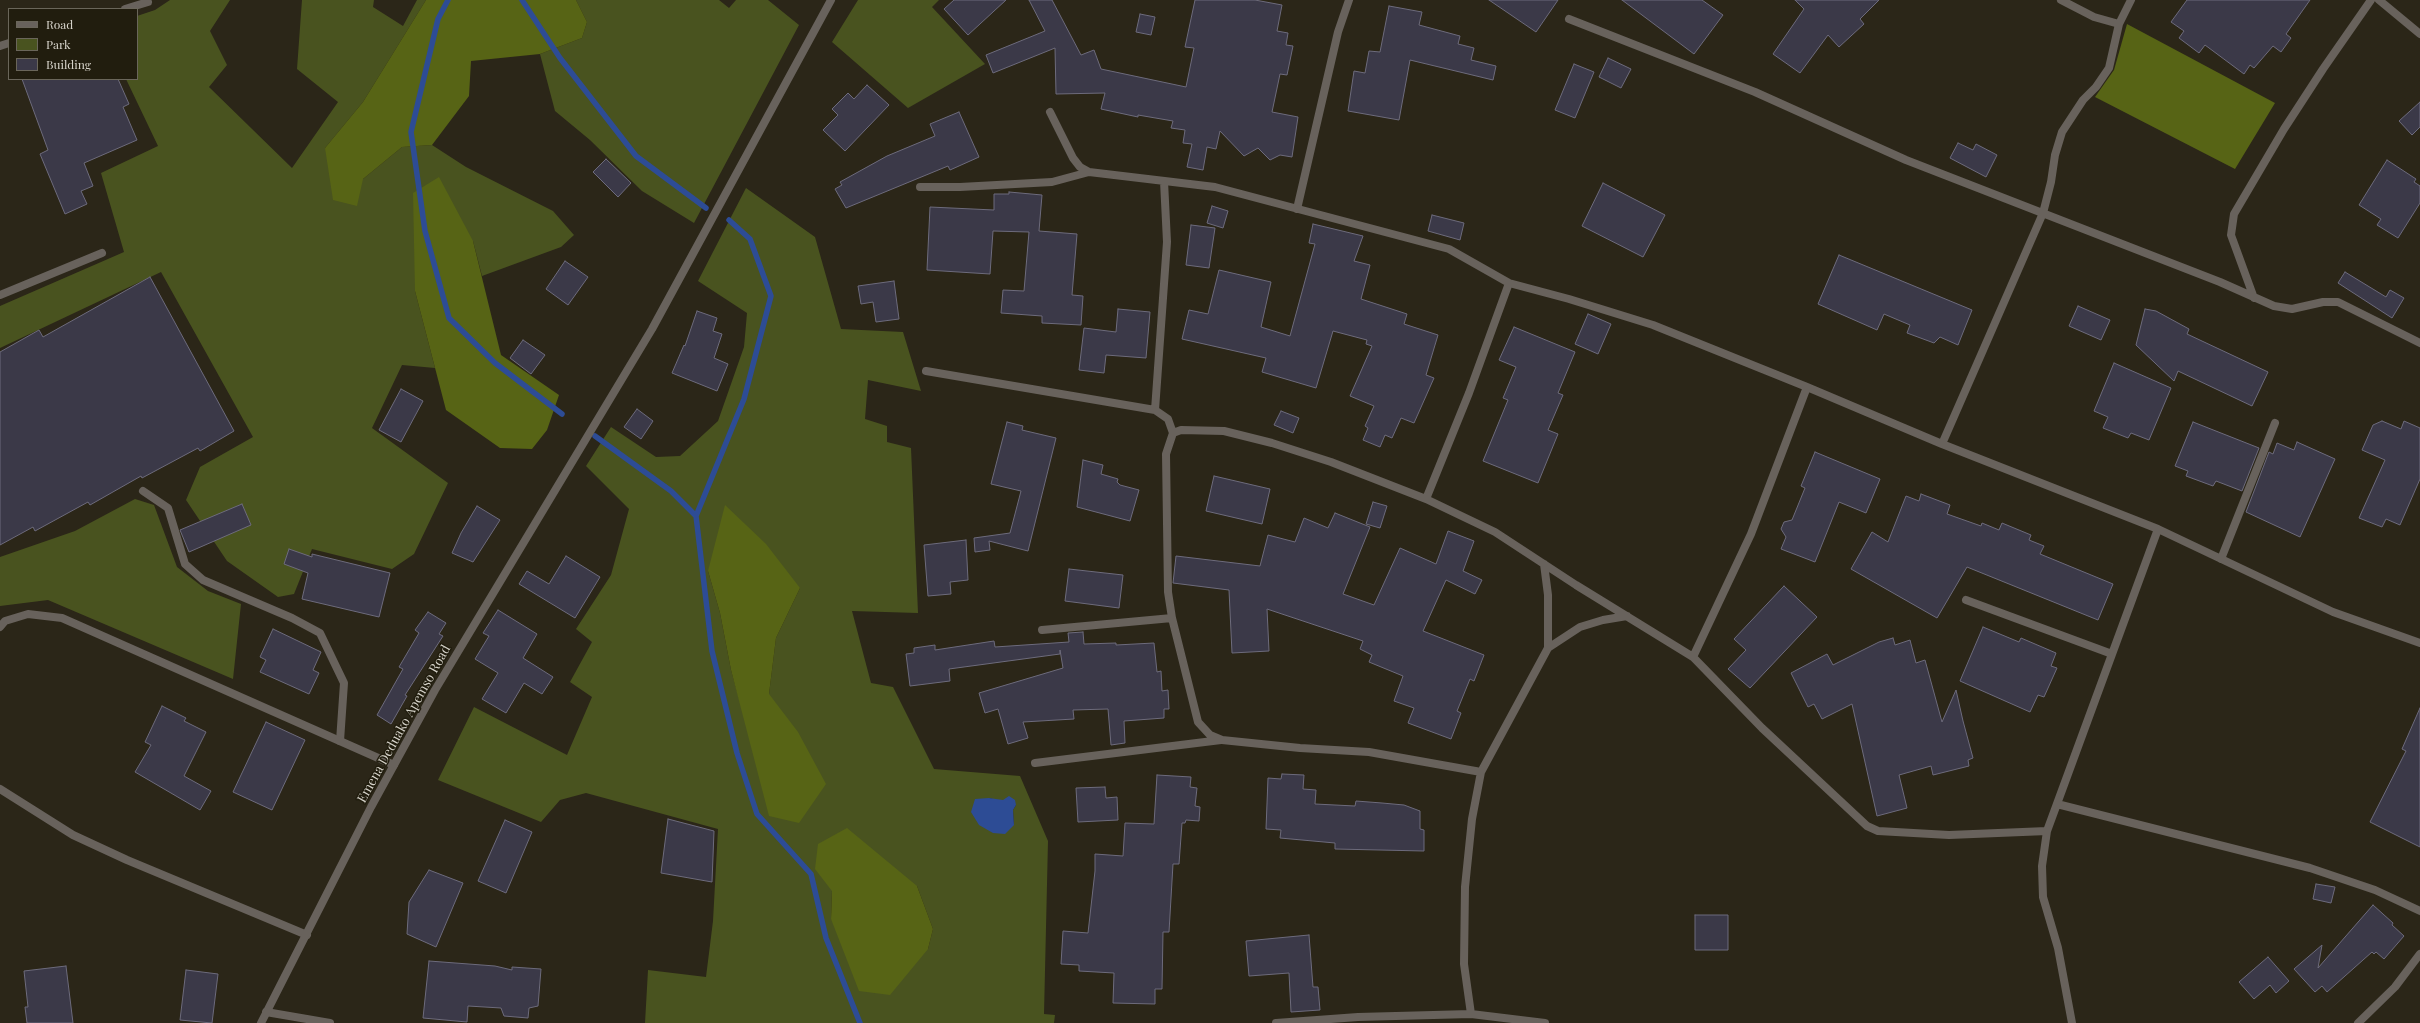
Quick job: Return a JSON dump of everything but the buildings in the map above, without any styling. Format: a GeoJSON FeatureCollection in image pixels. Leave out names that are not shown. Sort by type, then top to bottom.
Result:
{"type":"FeatureCollection","features":[{"type":"Feature","properties":{"kind":"street","name":"Emena Deduako Apemso Road"},"geometry":{"type":"LineString","coordinates":[[260,1023],[435,690],[582,443],[652,330],[831,0]]}},
{"type":"Feature","properties":{"kind":"street"},"geometry":{"type":"LineString","coordinates":[[1298,209],[1338,32],[1349,0]]}},
{"type":"Feature","properties":{"kind":"street"},"geometry":{"type":"LineString","coordinates":[[2061,0],[2094,17],[2119,24]]}},
{"type":"Feature","properties":{"kind":"street"},"geometry":{"type":"LineString","coordinates":[[1942,444],[2043,214],[2051,182],[2055,155],[2062,132],[2083,100],[2096,87],[2109,68],[2119,24],[2130,0]]}},
{"type":"Feature","properties":{"kind":"street"},"geometry":{"type":"LineString","coordinates":[[2254,298],[2230,235],[2234,214],[2284,129],[2371,0]]}},
{"type":"Feature","properties":{"kind":"street"},"geometry":{"type":"LineString","coordinates":[[2378,0],[2420,34]]}},
{"type":"Feature","properties":{"kind":"street"},"geometry":{"type":"LineString","coordinates":[[128,8],[148,2]]}},
{"type":"Feature","properties":{"kind":"street"},"geometry":{"type":"LineString","coordinates":[[1569,19],[1755,92],[1906,160],[2220,282],[2274,306],[2292,309],[2323,302],[2338,302],[2420,342]]}},
{"type":"Feature","properties":{"kind":"street"},"geometry":{"type":"LineString","coordinates":[[1050,112],[1073,158],[1080,167],[1088,172]]}},
{"type":"Feature","properties":{"kind":"street"},"geometry":{"type":"LineString","coordinates":[[920,187],[960,187],[1052,182],[1088,172],[1215,187],[1449,249],[1509,283],[1569,299],[1653,325],[1808,386],[1942,444],[2158,528],[2333,612],[2420,643]]}},
{"type":"Feature","properties":{"kind":"street"},"geometry":{"type":"LineString","coordinates":[[1155,410],[1166,242],[1164,181]]}},
{"type":"Feature","properties":{"kind":"street"},"geometry":{"type":"LineString","coordinates":[[0,295],[102,253]]}},
{"type":"Feature","properties":{"kind":"street"},"geometry":{"type":"LineString","coordinates":[[1426,499],[1470,393],[1509,283]]}},
{"type":"Feature","properties":{"kind":"street"},"geometry":{"type":"LineString","coordinates":[[926,372],[1155,410],[1168,419],[1173,433],[1166,454],[1168,585],[1172,618],[1198,722],[1210,735],[1222,740]]}},
{"type":"Feature","properties":{"kind":"street"},"geometry":{"type":"LineString","coordinates":[[1693,657],[1751,534],[1808,386]]}},
{"type":"Feature","properties":{"kind":"street"},"geometry":{"type":"LineString","coordinates":[[2221,559],[2275,423]]}},
{"type":"Feature","properties":{"kind":"street"},"geometry":{"type":"LineString","coordinates":[[1173,433],[1196,430],[1224,431],[1246,435],[1331,462],[1426,499],[1495,532],[1693,657],[1762,728],[1868,826],[1878,831],[1949,835],[2047,831]]}},
{"type":"Feature","properties":{"kind":"street"},"geometry":{"type":"LineString","coordinates":[[144,491],[168,508],[185,564],[203,580],[292,618],[320,633],[344,683],[340,741]]}},
{"type":"Feature","properties":{"kind":"street"},"geometry":{"type":"LineString","coordinates":[[2072,1023],[2058,948],[2043,897],[2042,866],[2047,831],[2158,528]]}},
{"type":"Feature","properties":{"kind":"street"},"geometry":{"type":"LineString","coordinates":[[1544,564],[1548,595],[1548,648]]}},
{"type":"Feature","properties":{"kind":"street"},"geometry":{"type":"LineString","coordinates":[[1966,600],[2112,654]]}},
{"type":"Feature","properties":{"kind":"street"},"geometry":{"type":"LineString","coordinates":[[0,627],[5,621],[28,614],[62,618],[394,766]]}},
{"type":"Feature","properties":{"kind":"street"},"geometry":{"type":"LineString","coordinates":[[1471,1014],[1464,964],[1465,887],[1472,818],[1481,772],[1548,648],[1580,627],[1603,620],[1627,616]]}},
{"type":"Feature","properties":{"kind":"street"},"geometry":{"type":"LineString","coordinates":[[1042,630],[1172,618]]}},
{"type":"Feature","properties":{"kind":"street"},"geometry":{"type":"LineString","coordinates":[[1035,763],[1222,740],[1300,748],[1369,752],[1481,772]]}},
{"type":"Feature","properties":{"kind":"street"},"geometry":{"type":"LineString","coordinates":[[0,789],[73,835],[127,860],[307,935]]}},
{"type":"Feature","properties":{"kind":"street"},"geometry":{"type":"LineString","coordinates":[[2057,804],[2310,868],[2375,890],[2420,911]]}},
{"type":"Feature","properties":{"kind":"street"},"geometry":{"type":"LineString","coordinates":[[2358,1023],[2395,987],[2420,954]]}},
{"type":"Feature","properties":{"kind":"street"},"geometry":{"type":"LineString","coordinates":[[266,1012],[330,1023]]}},
{"type":"Feature","properties":{"kind":"street"},"geometry":{"type":"LineString","coordinates":[[1276,1023],[1358,1017],[1471,1014],[1545,1023]]}},
{"type":"Feature","properties":{"kind":"green space"},"geometry":{"type":"Polygon","coordinates":[[[170,0],[230,0],[210,31],[227,65],[209,87],[292,168],[338,102],[297,69],[302,0],[374,0],[373,7],[403,26],[417,0],[426,0],[363,102],[325,148],[363,179],[402,147],[432,145],[466,167],[553,211],[574,235],[561,247],[482,276],[473,241],[415,291],[435,368],[402,365],[372,428],[448,483],[414,554],[392,569],[312,549],[294,594],[278,597],[227,561],[186,500],[200,467],[253,437],[161,272],[0,348],[0,306],[124,252],[101,173],[158,146],[126,80],[138,80],[138,16],[155,10],[170,0]]]}},
{"type":"Feature","properties":{"kind":"green space"},"geometry":{"type":"Polygon","coordinates":[[[426,0],[576,0],[587,22],[582,38],[540,54],[471,61],[469,96],[432,145],[402,147],[363,179],[357,206],[333,200],[325,148],[363,102],[426,0]]]}},
{"type":"Feature","properties":{"kind":"green space"},"geometry":{"type":"Polygon","coordinates":[[[576,0],[719,0],[729,8],[736,0],[768,0],[799,25],[694,223],[642,191],[590,140],[555,111],[540,54],[582,38],[587,22],[576,0]]]}},
{"type":"Feature","properties":{"kind":"green space"},"geometry":{"type":"Polygon","coordinates":[[[858,0],[939,0],[932,7],[985,64],[908,108],[832,42],[858,0]]]}},
{"type":"Feature","properties":{"kind":"green space"},"geometry":{"type":"Polygon","coordinates":[[[2127,24],[2275,103],[2235,169],[2095,97],[2114,70],[2127,24]]]}},
{"type":"Feature","properties":{"kind":"green space"},"geometry":{"type":"Polygon","coordinates":[[[439,177],[473,241],[501,355],[559,395],[547,430],[532,449],[500,448],[446,410],[415,291],[413,193],[439,177]]]}},
{"type":"Feature","properties":{"kind":"green space"},"geometry":{"type":"Polygon","coordinates":[[[746,188],[815,237],[841,329],[903,332],[921,391],[868,380],[865,419],[887,426],[887,442],[911,448],[918,613],[852,611],[871,683],[893,687],[934,769],[1020,776],[1048,841],[1044,1014],[1055,1015],[1054,1023],[645,1023],[648,970],[706,977],[713,921],[718,829],[586,793],[560,800],[541,822],[438,780],[474,707],[567,755],[592,697],[570,682],[592,642],[576,629],[611,575],[629,509],[586,466],[611,427],[656,457],[680,456],[718,421],[744,347],[747,313],[698,281],[746,188]],[[708,571],[720,613],[731,670],[748,730],[769,694],[776,638],[800,588],[708,571]],[[989,798],[1014,825],[1013,810],[1016,805],[989,798]],[[917,886],[832,891],[831,919],[928,949],[933,929],[917,886]]]}},
{"type":"Feature","properties":{"kind":"green space"},"geometry":{"type":"Polygon","coordinates":[[[135,499],[154,505],[177,567],[208,591],[241,604],[233,679],[48,600],[0,606],[0,557],[75,531],[135,499]]]}},
{"type":"Feature","properties":{"kind":"green space"},"geometry":{"type":"Polygon","coordinates":[[[725,505],[766,544],[800,588],[776,638],[769,694],[798,732],[826,784],[799,823],[769,816],[731,670],[720,613],[708,571],[725,505]]]}},
{"type":"Feature","properties":{"kind":"green space"},"geometry":{"type":"Polygon","coordinates":[[[847,828],[917,886],[933,929],[928,949],[890,995],[859,991],[831,919],[832,891],[815,869],[818,844],[847,828]]]}},
{"type":"Feature","properties":{"kind":"water"},"geometry":{"type":"Polygon","coordinates":[[[1009,796],[1015,800],[1016,805],[1013,810],[1014,825],[1005,834],[993,833],[979,825],[971,812],[975,799],[989,798],[1003,800],[1009,796]]]}},
{"type":"Feature","properties":{"kind":"waterway"},"geometry":{"type":"LineString","coordinates":[[448,0],[438,19],[411,132],[425,231],[449,318],[495,363],[562,414]]}},
{"type":"Feature","properties":{"kind":"waterway"},"geometry":{"type":"LineString","coordinates":[[522,0],[560,58],[636,156],[706,208]]}},
{"type":"Feature","properties":{"kind":"waterway"},"geometry":{"type":"LineString","coordinates":[[696,516],[744,399],[771,296],[750,239],[729,220]]}},
{"type":"Feature","properties":{"kind":"waterway"},"geometry":{"type":"LineString","coordinates":[[595,436],[671,491],[696,516],[712,651],[737,753],[757,814],[811,874],[826,938],[860,1023]]}}]}
